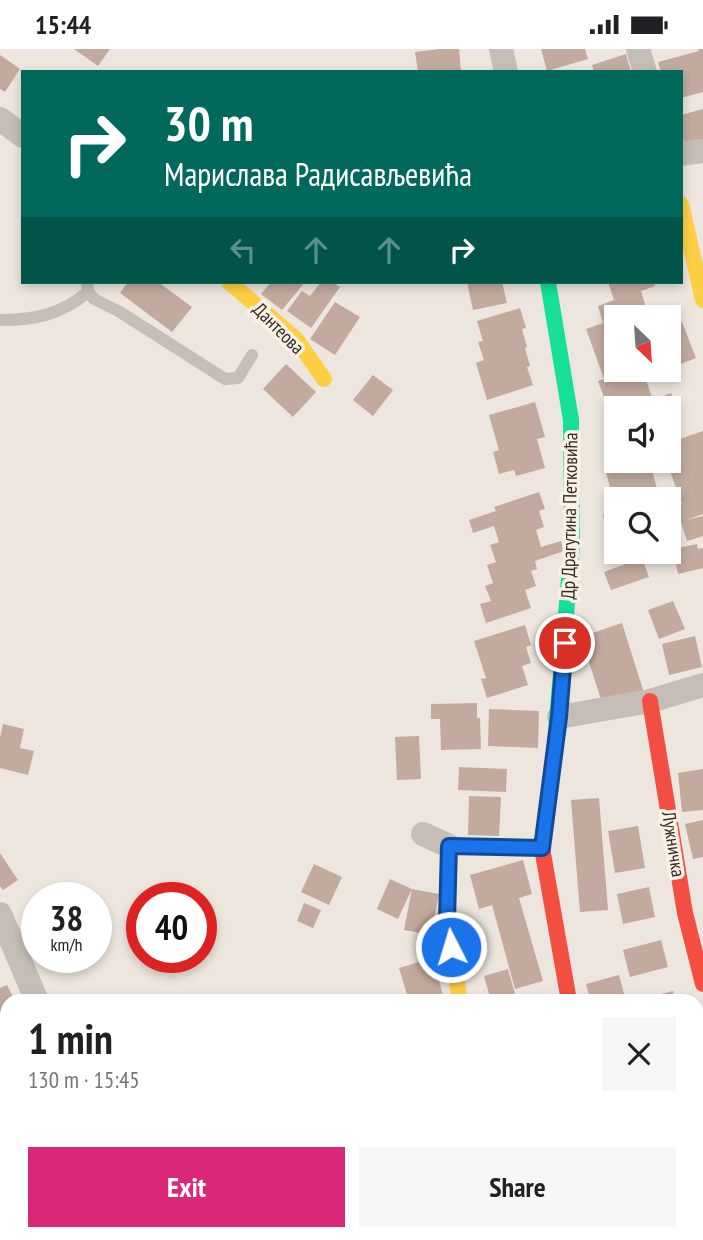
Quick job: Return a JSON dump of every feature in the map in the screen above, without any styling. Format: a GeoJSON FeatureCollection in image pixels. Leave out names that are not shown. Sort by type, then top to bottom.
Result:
{"type":"FeatureCollection","features":[{"type":"Feature","properties":{"kind":"street"},"geometry":{"type":"LineString","coordinates":[[501,49],[506,70]]}},
{"type":"Feature","properties":{"kind":"street"},"geometry":{"type":"LineString","coordinates":[[638,49],[644,70]]}},
{"type":"Feature","properties":{"kind":"street"},"geometry":{"type":"LineString","coordinates":[[0,119],[21,135]]}},
{"type":"Feature","properties":{"kind":"street"},"geometry":{"type":"LineString","coordinates":[[683,154],[703,151]]}},
{"type":"Feature","properties":{"kind":"street"},"geometry":{"type":"LineString","coordinates":[[683,213],[703,300]]}},
{"type":"Feature","properties":{"kind":"street","name":"Дантеова"},"geometry":{"type":"LineString","coordinates":[[231,284],[296,339],[324,379]]}},
{"type":"Feature","properties":{"kind":"street","name":"Др Драгутина Петковића"},"geometry":{"type":"LineString","coordinates":[[548,284],[571,420],[572,544],[559,717],[542,848],[568,994]]}},
{"type":"Feature","properties":{"kind":"street"},"geometry":{"type":"LineString","coordinates":[[559,717],[650,701],[703,685]]}},
{"type":"Feature","properties":{"kind":"street","name":"Лужничка"},"geometry":{"type":"LineString","coordinates":[[650,701],[685,913],[703,985]]}},
{"type":"Feature","properties":{"kind":"street"},"geometry":{"type":"LineString","coordinates":[[423,834],[449,846],[542,848]]}},
{"type":"Feature","properties":{"kind":"street"},"geometry":{"type":"LineString","coordinates":[[449,846],[447,920],[459,994]]}},
{"type":"Feature","properties":{"kind":"street"},"geometry":{"type":"LineString","coordinates":[[0,914],[34,994]]}},
{"type":"Feature","properties":{"kind":"lane"},"geometry":{"type":"LineString","coordinates":[[0,320],[26,320],[49,316],[75,303],[87,287],[94,299],[120,312],[225,379],[234,380],[241,375],[251,355]]}},
{"type":"Feature","properties":{"kind":"building"},"geometry":{"type":"Polygon","coordinates":[[[74,49],[110,49],[98,66],[74,49]]]}},
{"type":"Feature","properties":{"kind":"building"},"geometry":{"type":"Polygon","coordinates":[[[459,49],[461,70],[418,70],[415,52],[459,49]]]}},
{"type":"Feature","properties":{"kind":"building"},"geometry":{"type":"Polygon","coordinates":[[[541,49],[585,49],[588,59],[547,70],[541,49]]]}},
{"type":"Feature","properties":{"kind":"building"},"geometry":{"type":"Polygon","coordinates":[[[698,49],[703,49],[703,92],[683,97],[683,70],[660,70],[658,62],[699,51],[698,49]]]}},
{"type":"Feature","properties":{"kind":"building"},"geometry":{"type":"Polygon","coordinates":[[[626,54],[630,70],[593,70],[592,65],[626,54]]]}},
{"type":"Feature","properties":{"kind":"building"},"geometry":{"type":"Polygon","coordinates":[[[0,55],[20,69],[5,92],[0,89],[0,55]]]}},
{"type":"Feature","properties":{"kind":"building"},"geometry":{"type":"Polygon","coordinates":[[[703,109],[703,140],[685,146],[683,114],[703,109]]]}},
{"type":"Feature","properties":{"kind":"building"},"geometry":{"type":"Polygon","coordinates":[[[127,284],[161,284],[192,307],[172,332],[120,293],[127,284]]]}},
{"type":"Feature","properties":{"kind":"building"},"geometry":{"type":"Polygon","coordinates":[[[269,284],[303,284],[282,310],[261,294],[269,284]]]}},
{"type":"Feature","properties":{"kind":"building"},"geometry":{"type":"Polygon","coordinates":[[[319,284],[336,284],[340,287],[311,328],[287,311],[302,291],[310,296],[319,284]]]}},
{"type":"Feature","properties":{"kind":"building"},"geometry":{"type":"Polygon","coordinates":[[[467,284],[502,284],[507,303],[473,310],[467,284]]]}},
{"type":"Feature","properties":{"kind":"building"},"geometry":{"type":"Polygon","coordinates":[[[609,284],[654,284],[641,291],[645,305],[604,305],[604,379],[586,329],[603,323],[598,306],[614,300],[609,284]]]}},
{"type":"Feature","properties":{"kind":"building"},"geometry":{"type":"Polygon","coordinates":[[[335,302],[360,317],[335,355],[310,339],[335,302]]]}},
{"type":"Feature","properties":{"kind":"building"},"geometry":{"type":"Polygon","coordinates":[[[520,308],[526,328],[522,329],[530,366],[527,367],[533,385],[487,400],[476,363],[484,360],[478,342],[483,341],[477,321],[520,308]]]}},
{"type":"Feature","properties":{"kind":"building"},"geometry":{"type":"Polygon","coordinates":[[[681,322],[696,358],[681,364],[681,322]]]}},
{"type":"Feature","properties":{"kind":"building"},"geometry":{"type":"Polygon","coordinates":[[[286,364],[316,392],[293,417],[263,389],[286,364]]]}},
{"type":"Feature","properties":{"kind":"building"},"geometry":{"type":"Polygon","coordinates":[[[373,375],[393,390],[373,416],[353,400],[373,375]]]}},
{"type":"Feature","properties":{"kind":"building"},"geometry":{"type":"Polygon","coordinates":[[[604,379],[604,382],[647,382],[652,396],[604,397],[598,381],[604,379]]]}},
{"type":"Feature","properties":{"kind":"building"},"geometry":{"type":"Polygon","coordinates":[[[535,402],[545,437],[537,439],[545,468],[516,476],[514,470],[499,474],[493,452],[499,450],[489,415],[535,402]]]}},
{"type":"Feature","properties":{"kind":"building"},"geometry":{"type":"Polygon","coordinates":[[[703,431],[703,514],[686,520],[703,516],[703,536],[687,541],[681,522],[681,487],[676,487],[671,473],[681,473],[681,439],[703,431]]]}},
{"type":"Feature","properties":{"kind":"building"},"geometry":{"type":"Polygon","coordinates":[[[606,473],[653,473],[657,487],[610,487],[606,473]]]}},
{"type":"Feature","properties":{"kind":"building"},"geometry":{"type":"Polygon","coordinates":[[[539,492],[545,509],[539,511],[544,527],[536,530],[541,547],[561,541],[564,551],[535,561],[537,569],[531,571],[536,586],[525,590],[531,608],[486,623],[480,604],[491,601],[485,586],[493,583],[487,565],[496,562],[490,545],[499,542],[494,526],[473,533],[469,520],[496,511],[494,507],[539,492]]]}},
{"type":"Feature","properties":{"kind":"building"},"geometry":{"type":"Polygon","coordinates":[[[697,544],[698,549],[703,548],[703,568],[678,574],[676,564],[681,564],[681,547],[697,544]]]}},
{"type":"Feature","properties":{"kind":"building"},"geometry":{"type":"Polygon","coordinates":[[[626,564],[644,564],[649,577],[611,590],[604,572],[626,564]]]}},
{"type":"Feature","properties":{"kind":"building"},"geometry":{"type":"Polygon","coordinates":[[[673,601],[685,629],[659,639],[648,610],[673,601]]]}},
{"type":"Feature","properties":{"kind":"building"},"geometry":{"type":"Polygon","coordinates":[[[622,623],[644,693],[603,706],[581,637],[622,623]]]}},
{"type":"Feature","properties":{"kind":"building"},"geometry":{"type":"Polygon","coordinates":[[[525,625],[531,645],[526,647],[531,663],[522,666],[528,685],[487,698],[481,679],[486,678],[474,641],[525,625]]]}},
{"type":"Feature","properties":{"kind":"building"},"geometry":{"type":"Polygon","coordinates":[[[695,636],[702,667],[669,675],[662,644],[695,636]]]}},
{"type":"Feature","properties":{"kind":"building"},"geometry":{"type":"Polygon","coordinates":[[[477,703],[481,749],[441,750],[440,719],[431,719],[431,704],[477,703]]]}},
{"type":"Feature","properties":{"kind":"building"},"geometry":{"type":"Polygon","coordinates":[[[489,709],[539,711],[538,748],[488,746],[489,709]]]}},
{"type":"Feature","properties":{"kind":"building"},"geometry":{"type":"Polygon","coordinates":[[[3,724],[24,729],[20,748],[34,751],[28,775],[0,768],[3,724]]]}},
{"type":"Feature","properties":{"kind":"building"},"geometry":{"type":"Polygon","coordinates":[[[419,736],[421,779],[397,780],[395,737],[419,736]]]}},
{"type":"Feature","properties":{"kind":"building"},"geometry":{"type":"Polygon","coordinates":[[[459,767],[507,769],[506,792],[458,790],[459,767]]]}},
{"type":"Feature","properties":{"kind":"building"},"geometry":{"type":"Polygon","coordinates":[[[703,769],[703,810],[682,812],[678,773],[703,769]]]}},
{"type":"Feature","properties":{"kind":"building"},"geometry":{"type":"Polygon","coordinates":[[[469,796],[501,797],[499,836],[468,835],[469,796]]]}},
{"type":"Feature","properties":{"kind":"building"},"geometry":{"type":"Polygon","coordinates":[[[599,798],[608,910],[580,912],[571,800],[599,798]]]}},
{"type":"Feature","properties":{"kind":"building"},"geometry":{"type":"Polygon","coordinates":[[[703,820],[703,857],[693,859],[685,824],[703,820]]]}},
{"type":"Feature","properties":{"kind":"building"},"geometry":{"type":"Polygon","coordinates":[[[638,826],[645,868],[615,873],[608,831],[638,826]]]}},
{"type":"Feature","properties":{"kind":"building"},"geometry":{"type":"Polygon","coordinates":[[[0,853],[18,880],[3,890],[0,886],[0,853]]]}},
{"type":"Feature","properties":{"kind":"building"},"geometry":{"type":"Polygon","coordinates":[[[523,860],[532,894],[519,898],[543,981],[515,989],[492,905],[479,909],[470,875],[523,860]]]}},
{"type":"Feature","properties":{"kind":"building"},"geometry":{"type":"Polygon","coordinates":[[[314,864],[342,877],[329,905],[301,892],[314,864]]]}},
{"type":"Feature","properties":{"kind":"building"},"geometry":{"type":"Polygon","coordinates":[[[390,879],[412,889],[398,919],[377,909],[390,879]]]}},
{"type":"Feature","properties":{"kind":"building"},"geometry":{"type":"Polygon","coordinates":[[[649,887],[655,917],[623,924],[617,894],[649,887]]]}},
{"type":"Feature","properties":{"kind":"building"},"geometry":{"type":"Polygon","coordinates":[[[412,889],[439,894],[431,935],[404,930],[412,889]]]}},
{"type":"Feature","properties":{"kind":"building"},"geometry":{"type":"Polygon","coordinates":[[[304,903],[321,910],[313,928],[297,921],[304,903]]]}},
{"type":"Feature","properties":{"kind":"building"},"geometry":{"type":"Polygon","coordinates":[[[661,940],[668,967],[630,977],[623,950],[661,940]]]}},
{"type":"Feature","properties":{"kind":"building"},"geometry":{"type":"Polygon","coordinates":[[[433,958],[443,994],[407,994],[399,968],[433,958]]]}},
{"type":"Feature","properties":{"kind":"building"},"geometry":{"type":"Polygon","coordinates":[[[508,969],[515,994],[489,994],[484,976],[508,969]]]}},
{"type":"Feature","properties":{"kind":"building"},"geometry":{"type":"Polygon","coordinates":[[[619,975],[624,994],[589,994],[586,984],[619,975]]]}},
{"type":"Feature","properties":{"kind":"building"},"geometry":{"type":"Polygon","coordinates":[[[7,985],[12,994],[0,994],[0,988],[7,985]]]}},
{"type":"Feature","properties":{"kind":"traffic: fast"},"geometry":{"type":"LineString","coordinates":[[548,284],[571,420],[572,544],[554,755]]}},
{"type":"Feature","properties":{"kind":"traffic: slow"},"geometry":{"type":"LineString","coordinates":[[683,213],[703,300]]}},
{"type":"Feature","properties":{"kind":"traffic: slow"},"geometry":{"type":"LineString","coordinates":[[231,284],[296,339],[324,379]]}},
{"type":"Feature","properties":{"kind":"traffic: slow"},"geometry":{"type":"LineString","coordinates":[[459,994],[447,920],[449,846],[542,848]]}},
{"type":"Feature","properties":{"kind":"traffic: jam"},"geometry":{"type":"LineString","coordinates":[[650,701],[685,913],[703,984]]}},
{"type":"Feature","properties":{"kind":"traffic: jam"},"geometry":{"type":"LineString","coordinates":[[554,755],[542,848],[568,994]]}},
{"type":"Feature","properties":{"kind":"route"},"geometry":{"type":"LineString","coordinates":[[451,947],[447,920],[449,846],[542,848],[559,717],[565,643]]}}]}
